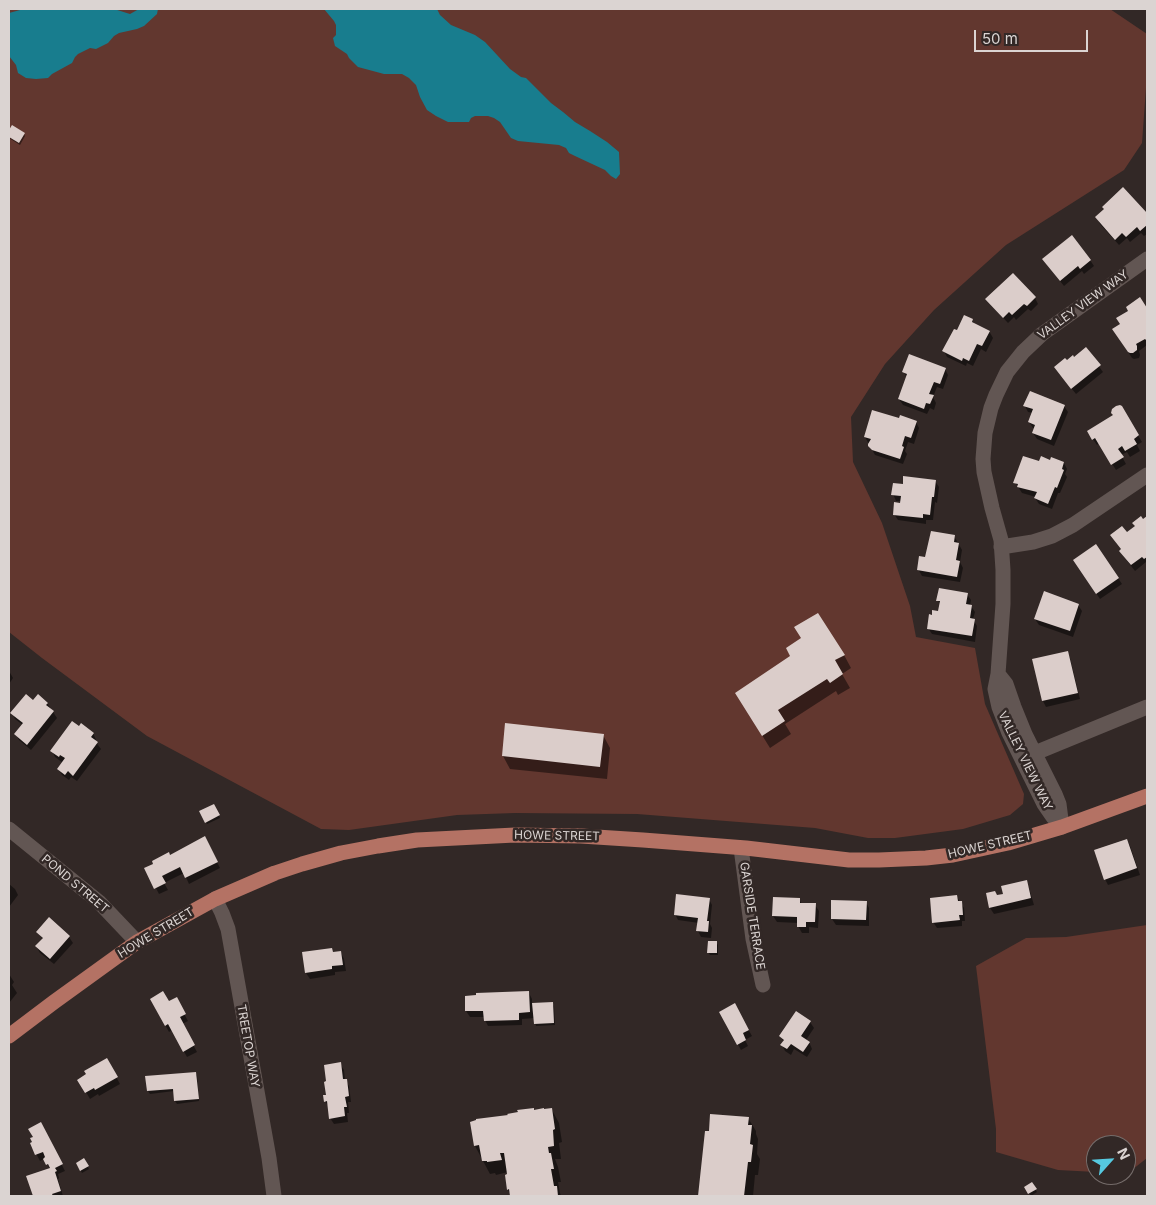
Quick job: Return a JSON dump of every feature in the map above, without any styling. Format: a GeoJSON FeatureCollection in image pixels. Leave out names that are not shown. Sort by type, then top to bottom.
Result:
{"type":"FeatureCollection","features":[{"type":"Feature","properties":{"kind":"main road","name":"HOWE STREET"},"geometry":{"type":"LineString","coordinates":[[9,1036],[138,942],[215,899],[275,873],[321,858],[417,840],[515,835],[581,836],[643,840],[741,848],[849,860],[911,859],[953,855],[1008,843],[1062,827],[1147,796]]}},
{"type":"Feature","properties":{"kind":"street","name":"VALLEY VIEW WAY"},"geometry":{"type":"LineString","coordinates":[[1062,827],[1044,804],[1004,720],[995,690],[998,674],[1003,604],[1003,570],[1001,547],[984,472],[984,446],[988,420],[996,395],[1001,384],[1023,352],[1042,334],[1147,259]]}},
{"type":"Feature","properties":{"kind":"street"},"geometry":{"type":"LineString","coordinates":[[1001,547],[1034,542],[1052,536],[1073,525],[1147,475]]}},
{"type":"Feature","properties":{"kind":"street","name":"VALLEY VIEW WAY"},"geometry":{"type":"LineString","coordinates":[[998,674],[1006,684],[1034,753],[1056,794],[1062,827]]}},
{"type":"Feature","properties":{"kind":"street"},"geometry":{"type":"LineString","coordinates":[[1034,753],[1147,706]]}},
{"type":"Feature","properties":{"kind":"street","name":"POND STREET"},"geometry":{"type":"LineString","coordinates":[[9,829],[99,902],[138,942]]}},
{"type":"Feature","properties":{"kind":"street","name":"GARSIDE TERRACE"},"geometry":{"type":"LineString","coordinates":[[741,848],[753,940],[763,985]]}},
{"type":"Feature","properties":{"kind":"street","name":"TREETOP WAY"},"geometry":{"type":"LineString","coordinates":[[215,899],[228,929],[269,1158],[274,1196]]}},
{"type":"Feature","properties":{"kind":"shaded area"},"geometry":{"type":"Polygon","coordinates":[[[9,9],[1110,9],[1147,34],[1147,74],[1142,143],[1124,170],[1006,245],[934,310],[885,364],[851,417],[853,462],[882,523],[910,606],[916,637],[975,648],[985,704],[1024,794],[1023,804],[1010,815],[963,829],[895,838],[868,838],[815,828],[637,814],[515,813],[457,815],[349,830],[321,829],[147,736],[42,658],[9,632],[9,9]]]}},
{"type":"Feature","properties":{"kind":"shaded area"},"geometry":{"type":"Polygon","coordinates":[[[1147,925],[1147,1158],[1136,1167],[1136,1135],[1086,1135],[1086,1171],[1058,1170],[996,1152],[996,1129],[976,966],[1026,938],[1066,937],[1147,925]]]}},
{"type":"Feature","properties":{"kind":"water"},"geometry":{"type":"Polygon","coordinates":[[[35,9],[114,9],[130,14],[139,9],[158,9],[157,14],[144,26],[119,33],[108,43],[96,49],[90,48],[78,54],[72,63],[48,78],[36,79],[26,78],[18,73],[16,65],[9,56],[9,13],[35,9]]]}},
{"type":"Feature","properties":{"kind":"water"},"geometry":{"type":"Polygon","coordinates":[[[324,9],[437,9],[440,15],[451,25],[475,35],[485,42],[510,69],[521,77],[526,78],[551,103],[619,152],[620,174],[616,179],[605,170],[569,153],[566,148],[559,145],[518,141],[511,138],[500,122],[488,116],[475,116],[469,122],[448,122],[436,116],[427,110],[416,85],[409,78],[402,74],[384,74],[358,67],[347,54],[335,46],[333,38],[336,35],[336,25],[324,9]]]}},
{"type":"Feature","properties":{"kind":"building"},"geometry":{"type":"Polygon","coordinates":[[[12,125],[25,133],[19,143],[9,137],[9,130],[12,125]]]}},
{"type":"Feature","properties":{"kind":"building"},"geometry":{"type":"Polygon","coordinates":[[[1123,187],[1147,213],[1147,225],[1140,231],[1137,227],[1126,237],[1122,233],[1115,240],[1095,217],[1104,209],[1102,207],[1123,187]]]}},
{"type":"Feature","properties":{"kind":"building"},"geometry":{"type":"Polygon","coordinates":[[[1072,235],[1091,260],[1080,269],[1078,266],[1060,281],[1042,259],[1072,235]]]}},
{"type":"Feature","properties":{"kind":"building"},"geometry":{"type":"Polygon","coordinates":[[[1013,273],[1036,297],[1027,306],[1024,304],[1012,315],[1009,312],[1003,318],[985,299],[1013,273]]]}},
{"type":"Feature","properties":{"kind":"building"},"geometry":{"type":"Polygon","coordinates":[[[1140,297],[1147,308],[1147,341],[1145,339],[1136,344],[1137,350],[1130,353],[1112,329],[1120,324],[1116,318],[1128,311],[1126,307],[1140,297]]]}},
{"type":"Feature","properties":{"kind":"building"},"geometry":{"type":"Polygon","coordinates":[[[964,315],[973,319],[972,322],[990,331],[982,346],[977,344],[969,361],[963,358],[962,361],[942,351],[954,329],[957,330],[964,315]]]}},
{"type":"Feature","properties":{"kind":"building"},"geometry":{"type":"Polygon","coordinates":[[[1086,347],[1101,365],[1071,389],[1054,367],[1065,358],[1067,360],[1073,355],[1074,357],[1086,347]]]}},
{"type":"Feature","properties":{"kind":"building"},"geometry":{"type":"Polygon","coordinates":[[[909,354],[946,368],[940,384],[934,382],[929,394],[934,395],[930,404],[926,403],[924,409],[898,399],[907,374],[902,372],[909,354]]]}},
{"type":"Feature","properties":{"kind":"building"},"geometry":{"type":"Polygon","coordinates":[[[1030,391],[1065,405],[1051,440],[1032,433],[1035,425],[1028,422],[1033,409],[1023,406],[1030,391]]]}},
{"type":"Feature","properties":{"kind":"building"},"geometry":{"type":"Polygon","coordinates":[[[1120,405],[1139,435],[1134,439],[1137,444],[1125,451],[1122,446],[1118,449],[1124,457],[1111,465],[1095,438],[1092,440],[1087,431],[1113,415],[1111,413],[1112,409],[1120,405]]]}},
{"type":"Feature","properties":{"kind":"building"},"geometry":{"type":"Polygon","coordinates":[[[872,410],[899,418],[900,415],[917,421],[911,438],[905,436],[900,459],[872,450],[868,446],[871,439],[864,437],[872,410]]]}},
{"type":"Feature","properties":{"kind":"building"},"geometry":{"type":"Polygon","coordinates":[[[1023,456],[1039,461],[1041,456],[1050,460],[1051,457],[1064,462],[1062,469],[1064,470],[1048,504],[1034,498],[1037,492],[1017,487],[1018,484],[1013,483],[1023,456]]]}},
{"type":"Feature","properties":{"kind":"building"},"geometry":{"type":"Polygon","coordinates":[[[903,476],[936,480],[930,515],[923,514],[923,518],[893,515],[894,502],[900,503],[901,496],[891,495],[893,483],[903,484],[903,476]]]}},
{"type":"Feature","properties":{"kind":"building"},"geometry":{"type":"Polygon","coordinates":[[[1141,516],[1143,519],[1147,516],[1147,557],[1144,559],[1142,557],[1131,565],[1119,551],[1121,549],[1110,535],[1122,526],[1127,532],[1135,526],[1132,523],[1141,516]]]}},
{"type":"Feature","properties":{"kind":"building"},"geometry":{"type":"Polygon","coordinates":[[[931,531],[955,535],[954,542],[959,543],[956,560],[960,561],[957,577],[917,570],[919,556],[925,557],[931,531]]]}},
{"type":"Feature","properties":{"kind":"building"},"geometry":{"type":"Polygon","coordinates":[[[1096,544],[1119,578],[1096,594],[1073,560],[1096,544]]]}},
{"type":"Feature","properties":{"kind":"building"},"geometry":{"type":"Polygon","coordinates":[[[939,588],[968,593],[966,604],[972,605],[970,618],[975,619],[972,636],[927,629],[929,614],[932,615],[932,610],[938,611],[940,601],[936,601],[939,588]]]}},
{"type":"Feature","properties":{"kind":"building"},"geometry":{"type":"Polygon","coordinates":[[[1044,591],[1079,604],[1070,631],[1034,619],[1044,591]]]}},
{"type":"Feature","properties":{"kind":"building"},"geometry":{"type":"Polygon","coordinates":[[[818,613],[845,655],[835,660],[843,674],[830,683],[827,679],[778,710],[785,721],[762,736],[735,693],[790,656],[786,648],[801,638],[794,627],[818,613]]]}},
{"type":"Feature","properties":{"kind":"building"},"geometry":{"type":"Polygon","coordinates":[[[1068,651],[1078,693],[1042,701],[1032,659],[1068,651]]]}},
{"type":"Feature","properties":{"kind":"building"},"geometry":{"type":"Polygon","coordinates":[[[26,694],[33,700],[38,694],[48,703],[46,705],[54,711],[27,745],[14,734],[23,723],[10,713],[26,694]]]}},
{"type":"Feature","properties":{"kind":"building"},"geometry":{"type":"Polygon","coordinates":[[[72,721],[79,726],[81,723],[94,733],[91,737],[98,742],[73,776],[68,771],[65,775],[57,769],[65,758],[60,755],[59,757],[50,751],[72,721]]]}},
{"type":"Feature","properties":{"kind":"building"},"geometry":{"type":"Polygon","coordinates":[[[505,723],[604,734],[600,767],[502,756],[505,723]]]}},
{"type":"Feature","properties":{"kind":"building"},"geometry":{"type":"Polygon","coordinates":[[[214,804],[220,815],[205,823],[199,811],[214,804]]]}},
{"type":"Feature","properties":{"kind":"building"},"geometry":{"type":"Polygon","coordinates":[[[205,836],[218,862],[185,878],[180,867],[162,876],[166,883],[154,889],[144,868],[153,864],[152,861],[169,852],[170,855],[205,836]]]}},
{"type":"Feature","properties":{"kind":"building"},"geometry":{"type":"Polygon","coordinates":[[[1127,839],[1137,868],[1104,880],[1094,850],[1127,839]]]}},
{"type":"Feature","properties":{"kind":"building"},"geometry":{"type":"Polygon","coordinates":[[[1027,880],[1031,898],[989,908],[986,893],[995,891],[997,895],[1003,894],[1001,886],[1027,880]]]}},
{"type":"Feature","properties":{"kind":"building"},"geometry":{"type":"Polygon","coordinates":[[[676,894],[710,898],[707,921],[709,921],[708,932],[696,931],[698,918],[674,915],[676,894]]]}},
{"type":"Feature","properties":{"kind":"building"},"geometry":{"type":"Polygon","coordinates":[[[957,895],[958,901],[962,901],[963,915],[959,915],[960,920],[932,923],[930,898],[957,895]]]}},
{"type":"Feature","properties":{"kind":"building"},"geometry":{"type":"Polygon","coordinates":[[[773,897],[800,898],[800,903],[816,903],[815,922],[806,922],[806,927],[797,927],[797,917],[772,916],[773,897]]]}},
{"type":"Feature","properties":{"kind":"building"},"geometry":{"type":"Polygon","coordinates":[[[831,900],[867,901],[866,920],[831,919],[831,900]]]}},
{"type":"Feature","properties":{"kind":"building"},"geometry":{"type":"Polygon","coordinates":[[[49,917],[70,936],[50,959],[35,946],[43,938],[36,932],[49,917]]]}},
{"type":"Feature","properties":{"kind":"building"},"geometry":{"type":"Polygon","coordinates":[[[708,941],[717,941],[717,953],[707,953],[708,941]]]}},
{"type":"Feature","properties":{"kind":"building"},"geometry":{"type":"Polygon","coordinates":[[[332,948],[333,952],[341,951],[343,965],[332,966],[332,969],[305,973],[302,952],[332,948]]]}},
{"type":"Feature","properties":{"kind":"building"},"geometry":{"type":"Polygon","coordinates":[[[163,991],[169,1001],[177,997],[186,1014],[180,1017],[195,1045],[183,1052],[168,1024],[165,1026],[150,999],[163,991]]]}},
{"type":"Feature","properties":{"kind":"building"},"geometry":{"type":"Polygon","coordinates":[[[529,991],[530,1012],[519,1013],[519,1020],[484,1021],[483,1011],[465,1011],[465,996],[476,995],[476,993],[529,991]]]}},
{"type":"Feature","properties":{"kind":"building"},"geometry":{"type":"Polygon","coordinates":[[[553,1002],[554,1023],[534,1024],[532,1003],[553,1002]]]}},
{"type":"Feature","properties":{"kind":"building"},"geometry":{"type":"Polygon","coordinates":[[[735,1003],[749,1030],[743,1033],[746,1040],[737,1045],[719,1012],[735,1003]]]}},
{"type":"Feature","properties":{"kind":"building"},"geometry":{"type":"Polygon","coordinates":[[[796,1011],[811,1021],[801,1036],[810,1042],[803,1052],[791,1044],[787,1049],[780,1045],[784,1040],[779,1036],[796,1011]]]}},
{"type":"Feature","properties":{"kind":"building"},"geometry":{"type":"Polygon","coordinates":[[[107,1058],[118,1077],[95,1090],[94,1088],[85,1093],[77,1080],[86,1074],[84,1071],[107,1058]]]}},
{"type":"Feature","properties":{"kind":"building"},"geometry":{"type":"Polygon","coordinates":[[[341,1062],[343,1079],[347,1079],[349,1096],[345,1097],[347,1107],[344,1107],[345,1116],[329,1119],[327,1101],[324,1102],[323,1095],[326,1095],[324,1065],[341,1062]]]}},
{"type":"Feature","properties":{"kind":"building"},"geometry":{"type":"Polygon","coordinates":[[[196,1072],[199,1099],[174,1101],[173,1089],[147,1091],[145,1076],[196,1072]]]}},
{"type":"Feature","properties":{"kind":"building"},"geometry":{"type":"Polygon","coordinates":[[[534,1108],[534,1110],[552,1108],[555,1129],[553,1130],[554,1146],[548,1147],[554,1169],[551,1169],[554,1186],[557,1186],[558,1196],[510,1196],[509,1189],[507,1190],[504,1153],[500,1153],[502,1160],[482,1161],[479,1145],[474,1146],[470,1122],[476,1119],[508,1115],[518,1112],[517,1110],[534,1108]]]}},
{"type":"Feature","properties":{"kind":"building"},"geometry":{"type":"Polygon","coordinates":[[[710,1114],[749,1117],[748,1125],[752,1125],[750,1144],[753,1145],[751,1162],[748,1162],[744,1196],[698,1196],[705,1131],[709,1131],[710,1114]]]}},
{"type":"Feature","properties":{"kind":"building"},"geometry":{"type":"Polygon","coordinates":[[[41,1122],[63,1164],[55,1168],[61,1191],[52,1194],[53,1196],[33,1196],[26,1176],[50,1168],[43,1159],[45,1157],[43,1152],[35,1155],[30,1143],[32,1142],[30,1138],[33,1137],[28,1129],[41,1122]]]}},
{"type":"Feature","properties":{"kind":"building"},"geometry":{"type":"Polygon","coordinates":[[[84,1158],[89,1166],[80,1171],[76,1163],[84,1158]]]}},
{"type":"Feature","properties":{"kind":"building"},"geometry":{"type":"Polygon","coordinates":[[[1032,1182],[1037,1189],[1028,1194],[1024,1187],[1032,1182]]]}}]}
